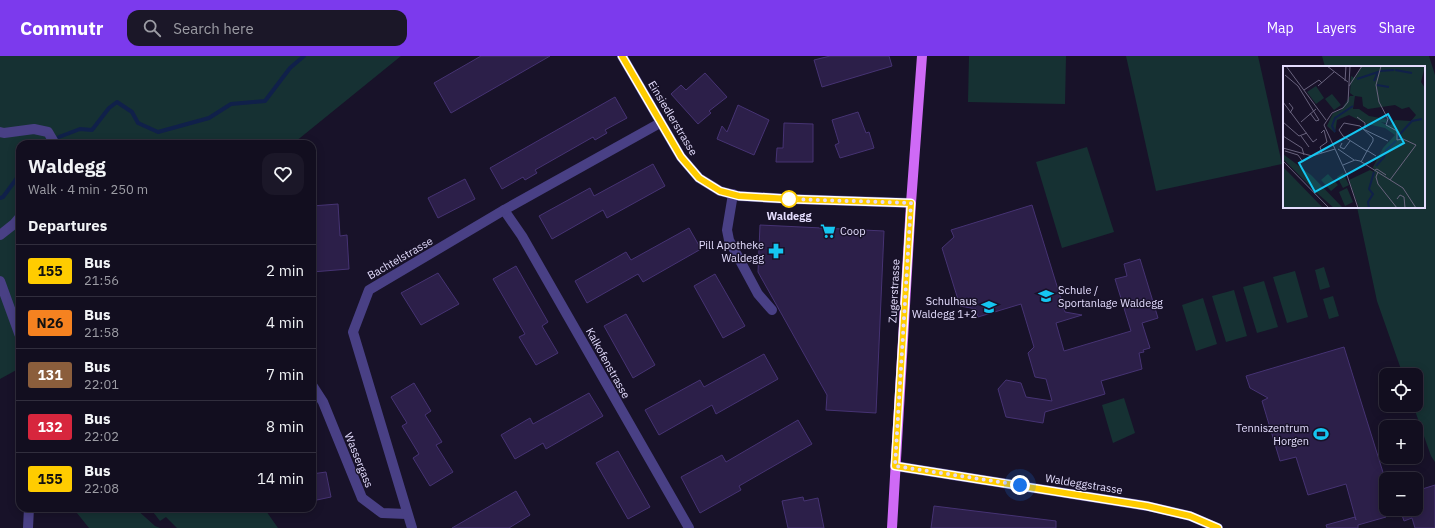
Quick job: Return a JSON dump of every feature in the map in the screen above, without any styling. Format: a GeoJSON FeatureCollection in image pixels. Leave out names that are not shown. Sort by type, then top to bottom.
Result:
{"type":"FeatureCollection","features":[{"type":"Feature","properties":{"kind":"main road","name":"Zugerstrasse"},"geometry":{"type":"LineString","coordinates":[[892,528],[911,203],[922,56]]}},
{"type":"Feature","properties":{"kind":"street","name":"Einsiedlerstrasse"},"geometry":{"type":"LineString","coordinates":[[622,56],[681,157],[699,178],[720,191],[733,194],[789,199],[911,203]]}},
{"type":"Feature","properties":{"kind":"street","name":"Bachtelstrasse"},"geometry":{"type":"LineString","coordinates":[[412,528],[353,332],[369,290],[504,210],[660,123]]}},
{"type":"Feature","properties":{"kind":"street"},"geometry":{"type":"LineString","coordinates":[[0,132],[4,133],[34,129],[48,132],[53,140]]}},
{"type":"Feature","properties":{"kind":"street"},"geometry":{"type":"LineString","coordinates":[[733,194],[727,230],[729,240],[758,294],[772,310]]}},
{"type":"Feature","properties":{"kind":"street","name":"Kalkofenstrasse"},"geometry":{"type":"LineString","coordinates":[[504,210],[522,236],[622,414],[689,528]]}},
{"type":"Feature","properties":{"kind":"street"},"geometry":{"type":"LineString","coordinates":[[0,235],[16,222]]}},
{"type":"Feature","properties":{"kind":"street"},"geometry":{"type":"LineString","coordinates":[[0,282],[16,325]]}},
{"type":"Feature","properties":{"kind":"street","name":"Wassergass"},"geometry":{"type":"LineString","coordinates":[[316,391],[323,402],[362,498],[382,513],[407,514]]}},
{"type":"Feature","properties":{"kind":"street","name":"Waldeggstrasse"},"geometry":{"type":"LineString","coordinates":[[895,466],[1147,506],[1190,516],[1218,528]]}},
{"type":"Feature","properties":{"kind":"street"},"geometry":{"type":"LineString","coordinates":[[28,528],[29,512]]}},
{"type":"Feature","properties":{"kind":"green space"},"geometry":{"type":"Polygon","coordinates":[[[0,56],[401,56],[297,140],[16,140],[16,370],[0,379],[0,56]]]}},
{"type":"Feature","properties":{"kind":"green space"},"geometry":{"type":"Polygon","coordinates":[[[969,56],[1066,56],[1065,104],[968,102],[969,56]]]}},
{"type":"Feature","properties":{"kind":"green space"},"geometry":{"type":"Polygon","coordinates":[[[1126,56],[1258,56],[1282,164],[1156,191],[1126,56]]]}},
{"type":"Feature","properties":{"kind":"green space"},"geometry":{"type":"Polygon","coordinates":[[[1322,56],[1429,56],[1435,75],[1435,462],[1431,456],[1423,433],[1423,420],[1418,420],[1415,412],[1423,412],[1423,368],[1401,368],[1377,301],[1357,208],[1425,208],[1425,66],[1325,66],[1322,56]]]}},
{"type":"Feature","properties":{"kind":"green space"},"geometry":{"type":"Polygon","coordinates":[[[1087,147],[1114,232],[1062,248],[1036,162],[1087,147]]]}},
{"type":"Feature","properties":{"kind":"green space"},"geometry":{"type":"Polygon","coordinates":[[[1324,267],[1330,287],[1320,290],[1315,270],[1324,267]]]}},
{"type":"Feature","properties":{"kind":"green space"},"geometry":{"type":"Polygon","coordinates":[[[1295,271],[1308,317],[1287,323],[1273,277],[1295,271]]]}},
{"type":"Feature","properties":{"kind":"green space"},"geometry":{"type":"Polygon","coordinates":[[[1264,281],[1278,327],[1257,333],[1243,287],[1264,281]]]}},
{"type":"Feature","properties":{"kind":"green space"},"geometry":{"type":"Polygon","coordinates":[[[1234,290],[1247,336],[1226,342],[1212,296],[1234,290]]]}},
{"type":"Feature","properties":{"kind":"green space"},"geometry":{"type":"Polygon","coordinates":[[[1333,296],[1339,316],[1329,319],[1323,299],[1333,296]]]}},
{"type":"Feature","properties":{"kind":"green space"},"geometry":{"type":"Polygon","coordinates":[[[1203,298],[1217,344],[1196,351],[1182,305],[1203,298]]]}},
{"type":"Feature","properties":{"kind":"green space"},"geometry":{"type":"Polygon","coordinates":[[[1124,398],[1135,433],[1113,443],[1102,405],[1124,398]]]}},
{"type":"Feature","properties":{"kind":"green space"},"geometry":{"type":"Polygon","coordinates":[[[76,512],[139,512],[155,526],[160,528],[89,528],[76,512]]]}},
{"type":"Feature","properties":{"kind":"green space"},"geometry":{"type":"Polygon","coordinates":[[[153,512],[267,512],[278,528],[177,528],[166,517],[160,521],[153,512]]]}},
{"type":"Feature","properties":{"kind":"building"},"geometry":{"type":"Polygon","coordinates":[[[481,56],[550,56],[451,113],[434,83],[481,56]]]}},
{"type":"Feature","properties":{"kind":"building"},"geometry":{"type":"Polygon","coordinates":[[[830,56],[889,56],[892,66],[822,87],[814,60],[830,56]]]}},
{"type":"Feature","properties":{"kind":"building"},"geometry":{"type":"Polygon","coordinates":[[[705,73],[727,97],[709,111],[711,113],[698,124],[671,94],[681,85],[686,90],[705,73]]]}},
{"type":"Feature","properties":{"kind":"building"},"geometry":{"type":"Polygon","coordinates":[[[615,97],[627,118],[605,130],[607,133],[595,140],[593,137],[535,170],[537,173],[525,180],[523,177],[502,189],[490,168],[615,97]]]}},
{"type":"Feature","properties":{"kind":"building"},"geometry":{"type":"Polygon","coordinates":[[[738,105],[769,120],[754,155],[717,139],[722,126],[727,132],[738,105]]]}},
{"type":"Feature","properties":{"kind":"building"},"geometry":{"type":"Polygon","coordinates":[[[858,112],[866,133],[869,132],[874,148],[840,158],[835,145],[839,143],[832,120],[858,112]]]}},
{"type":"Feature","properties":{"kind":"building"},"geometry":{"type":"Polygon","coordinates":[[[784,123],[813,124],[813,162],[776,162],[777,148],[783,148],[784,123]]]}},
{"type":"Feature","properties":{"kind":"building"},"geometry":{"type":"Polygon","coordinates":[[[653,164],[665,186],[607,218],[603,210],[552,239],[539,216],[590,188],[594,196],[653,164]]]}},
{"type":"Feature","properties":{"kind":"building"},"geometry":{"type":"Polygon","coordinates":[[[465,179],[475,199],[438,218],[428,198],[465,179]]]}},
{"type":"Feature","properties":{"kind":"building"},"geometry":{"type":"Polygon","coordinates":[[[338,204],[340,236],[347,235],[349,269],[316,272],[316,206],[338,204]]]}},
{"type":"Feature","properties":{"kind":"building","name":"Schulhaus Waldegg 1+2"},"geometry":{"type":"Polygon","coordinates":[[[1032,205],[1065,312],[1082,315],[1056,323],[1064,351],[1131,331],[1115,279],[1127,276],[1124,264],[1140,259],[1158,318],[1142,323],[1150,348],[1139,353],[1142,369],[1101,381],[1105,394],[1045,412],[1043,423],[1006,417],[998,389],[1006,380],[1021,383],[1026,397],[1052,401],[1046,379],[1035,377],[1028,353],[1034,347],[1021,304],[978,317],[976,309],[960,306],[942,248],[954,237],[951,230],[1032,205]]]}},
{"type":"Feature","properties":{"kind":"building"},"geometry":{"type":"Polygon","coordinates":[[[760,225],[884,231],[876,413],[826,410],[827,395],[758,272],[760,225]]]}},
{"type":"Feature","properties":{"kind":"building"},"geometry":{"type":"Polygon","coordinates":[[[689,228],[701,249],[643,282],[638,274],[587,303],[575,281],[626,252],[631,260],[689,228]]]}},
{"type":"Feature","properties":{"kind":"building"},"geometry":{"type":"Polygon","coordinates":[[[516,266],[548,322],[542,326],[558,353],[536,365],[519,337],[525,334],[493,279],[516,266]]]}},
{"type":"Feature","properties":{"kind":"building"},"geometry":{"type":"Polygon","coordinates":[[[438,273],[459,304],[421,325],[401,293],[438,273]]]}},
{"type":"Feature","properties":{"kind":"building"},"geometry":{"type":"Polygon","coordinates":[[[715,274],[745,326],[723,338],[694,286],[715,274]]]}},
{"type":"Feature","properties":{"kind":"building"},"geometry":{"type":"Polygon","coordinates":[[[626,314],[655,365],[633,378],[604,326],[626,314]]]}},
{"type":"Feature","properties":{"kind":"building","name":"Tenniszentrum Horgen"},"geometry":{"type":"Polygon","coordinates":[[[1344,347],[1379,460],[1379,464],[1380,464],[1383,472],[1379,472],[1379,516],[1386,517],[1358,525],[1358,528],[1327,528],[1326,525],[1355,517],[1356,520],[1346,484],[1308,495],[1296,457],[1280,461],[1262,401],[1268,398],[1250,388],[1246,376],[1344,347]]]}},
{"type":"Feature","properties":{"kind":"building"},"geometry":{"type":"Polygon","coordinates":[[[764,354],[778,379],[716,414],[712,405],[659,435],[645,410],[700,380],[704,387],[764,354]]]}},
{"type":"Feature","properties":{"kind":"building"},"geometry":{"type":"Polygon","coordinates":[[[414,383],[431,411],[425,415],[442,442],[436,445],[453,472],[430,486],[413,458],[419,454],[402,426],[407,423],[391,397],[414,383]]]}},
{"type":"Feature","properties":{"kind":"building"},"geometry":{"type":"Polygon","coordinates":[[[589,393],[603,416],[546,449],[543,443],[515,459],[501,435],[530,418],[533,424],[589,393]]]}},
{"type":"Feature","properties":{"kind":"building"},"geometry":{"type":"Polygon","coordinates":[[[798,420],[812,444],[739,486],[741,490],[700,513],[681,477],[722,455],[726,462],[798,420]]]}},
{"type":"Feature","properties":{"kind":"building"},"geometry":{"type":"Polygon","coordinates":[[[618,451],[650,507],[628,519],[596,463],[618,451]]]}},
{"type":"Feature","properties":{"kind":"building"},"geometry":{"type":"Polygon","coordinates":[[[326,472],[331,497],[316,500],[316,473],[326,472]]]}},
{"type":"Feature","properties":{"kind":"building"},"geometry":{"type":"Polygon","coordinates":[[[1435,485],[1435,528],[1415,528],[1412,518],[1404,521],[1402,516],[1423,516],[1423,489],[1435,485]]]}},
{"type":"Feature","properties":{"kind":"building"},"geometry":{"type":"Polygon","coordinates":[[[516,491],[530,515],[509,528],[452,528],[516,491]]]}},
{"type":"Feature","properties":{"kind":"building"},"geometry":{"type":"Polygon","coordinates":[[[803,497],[804,501],[818,498],[824,528],[788,528],[782,501],[803,497]]]}},
{"type":"Feature","properties":{"kind":"building"},"geometry":{"type":"Polygon","coordinates":[[[934,506],[1056,521],[1056,528],[931,528],[934,506]]]}},
{"type":"Feature","properties":{"kind":"waterway"},"geometry":{"type":"LineString","coordinates":[[59,137],[80,129],[92,130],[109,108],[117,102],[132,112],[138,123],[158,132],[209,118],[231,104],[265,101],[290,68],[304,56]]}},
{"type":"Feature","properties":{"kind":"waterway"},"geometry":{"type":"LineString","coordinates":[[0,198],[3,197],[16,179]]}},
{"type":"Feature","properties":{"kind":"bus line","name":"155"},"geometry":{"type":"LineString","coordinates":[[622,56],[681,157],[699,178],[709,186],[720,191],[739,196],[911,203],[895,466],[1147,506],[1190,516],[1218,528]]}},
{"type":"Feature","properties":{"kind":"place","name":"Waldegg"},"geometry":{"type":"Point","coordinates":[789,199]}},
{"type":"Feature","properties":{"kind":"place","name":"Coop"},"geometry":{"type":"Point","coordinates":[828,231]}},
{"type":"Feature","properties":{"kind":"place","name":"Pill Apotheke Waldegg"},"geometry":{"type":"Point","coordinates":[776,251]}},
{"type":"Feature","properties":{"kind":"place","name":"Schule / Sportanlage Waldegg"},"geometry":{"type":"Point","coordinates":[1046,296]}},
{"type":"Feature","properties":{"kind":"place","name":"Schulhaus Waldegg 1+2"},"geometry":{"type":"Point","coordinates":[989,307]}},
{"type":"Feature","properties":{"kind":"place","name":"Tenniszentrum Horgen"},"geometry":{"type":"Point","coordinates":[1321,434]}},
{"type":"Feature","properties":{"kind":"route"},"geometry":{"type":"LineString","coordinates":[[789,199],[911,203],[895,466],[1020,485]]}}]}
